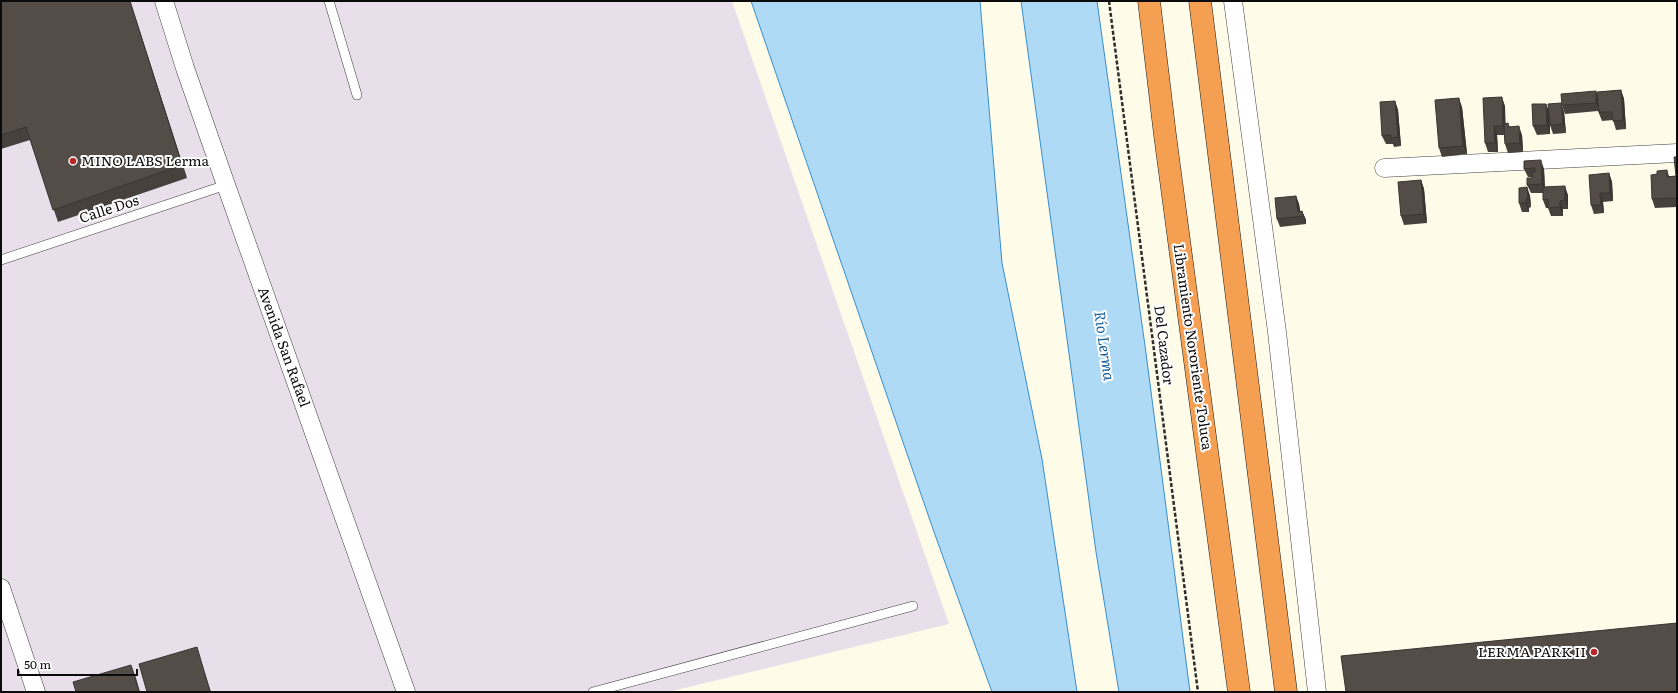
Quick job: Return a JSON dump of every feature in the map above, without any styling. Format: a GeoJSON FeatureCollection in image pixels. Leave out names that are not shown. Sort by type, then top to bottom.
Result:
{"type":"FeatureCollection","features":[{"type":"Feature","properties":{"kind":"highway","name":"Libramiento Nororiente Toluca"},"geometry":{"type":"LineString","coordinates":[[1149,1],[1166,143],[1239,692]]}},
{"type":"Feature","properties":{"kind":"highway"},"geometry":{"type":"LineString","coordinates":[[1200,1],[1286,692]]}},
{"type":"Feature","properties":{"kind":"street","name":"Avenida San Rafael"},"geometry":{"type":"LineString","coordinates":[[164,1],[185,68],[406,692]]}},
{"type":"Feature","properties":{"kind":"street"},"geometry":{"type":"LineString","coordinates":[[1233,1],[1277,332],[1317,692]]}},
{"type":"Feature","properties":{"kind":"street"},"geometry":{"type":"LineString","coordinates":[[1384,168],[1677,153]]}},
{"type":"Feature","properties":{"kind":"street"},"geometry":{"type":"LineString","coordinates":[[1,588],[36,692]]}},
{"type":"Feature","properties":{"kind":"lane"},"geometry":{"type":"LineString","coordinates":[[329,1],[357,95]]}},
{"type":"Feature","properties":{"kind":"lane","name":"Calle Dos"},"geometry":{"type":"LineString","coordinates":[[1,260],[226,185]]}},
{"type":"Feature","properties":{"kind":"lane"},"geometry":{"type":"LineString","coordinates":[[593,692],[913,606]]}},
{"type":"Feature","properties":{"kind":"path","name":"Del Cazador"},"geometry":{"type":"LineString","coordinates":[[1109,1],[1198,692]]}},
{"type":"Feature","properties":{"kind":"shaded area"},"geometry":{"type":"Polygon","coordinates":[[[1,1],[732,1],[949,624],[668,692],[1,692],[1,1]]]}},
{"type":"Feature","properties":{"kind":"water"},"geometry":{"type":"Polygon","coordinates":[[[751,1],[980,1],[1002,263],[1042,459],[1077,692],[992,692],[934,532],[751,1]]]}},
{"type":"Feature","properties":{"kind":"water","name":"Río Lerma"},"geometry":{"type":"Polygon","coordinates":[[[1021,1],[1097,1],[1146,353],[1190,692],[1119,692],[1096,552],[1021,1]]]}},
{"type":"Feature","properties":{"kind":"building"},"geometry":{"type":"Polygon","coordinates":[[[1,1],[130,1],[182,165],[53,210],[26,127],[1,135],[1,1]]]}},
{"type":"Feature","properties":{"kind":"building"},"geometry":{"type":"Polygon","coordinates":[[[1621,90],[1623,120],[1613,121],[1612,112],[1599,112],[1597,92],[1621,90]]]}},
{"type":"Feature","properties":{"kind":"building"},"geometry":{"type":"Polygon","coordinates":[[[1596,91],[1596,103],[1562,105],[1561,94],[1596,91]]]}},
{"type":"Feature","properties":{"kind":"building"},"geometry":{"type":"Polygon","coordinates":[[[1502,97],[1503,126],[1494,126],[1495,143],[1485,143],[1483,98],[1502,97]]]}},
{"type":"Feature","properties":{"kind":"building"},"geometry":{"type":"Polygon","coordinates":[[[1459,98],[1463,146],[1439,148],[1435,100],[1459,98]]]}},
{"type":"Feature","properties":{"kind":"building"},"geometry":{"type":"Polygon","coordinates":[[[1395,101],[1398,137],[1391,138],[1391,135],[1382,136],[1380,102],[1395,101]]]}},
{"type":"Feature","properties":{"kind":"building"},"geometry":{"type":"Polygon","coordinates":[[[1561,103],[1563,124],[1550,125],[1548,104],[1561,103]]]}},
{"type":"Feature","properties":{"kind":"building"},"geometry":{"type":"Polygon","coordinates":[[[1532,104],[1546,104],[1547,125],[1533,126],[1532,104]]]}},
{"type":"Feature","properties":{"kind":"building"},"geometry":{"type":"Polygon","coordinates":[[[1508,123],[1509,127],[1519,126],[1520,143],[1505,144],[1504,124],[1508,123]]]}},
{"type":"Feature","properties":{"kind":"building"},"geometry":{"type":"Polygon","coordinates":[[[1674,157],[1677,157],[1677,198],[1652,199],[1651,175],[1657,174],[1657,171],[1667,170],[1667,177],[1676,176],[1674,157]]]}},
{"type":"Feature","properties":{"kind":"building"},"geometry":{"type":"Polygon","coordinates":[[[1541,160],[1542,184],[1527,185],[1527,178],[1532,178],[1532,172],[1535,172],[1535,168],[1524,169],[1524,161],[1541,160]]]}},
{"type":"Feature","properties":{"kind":"building"},"geometry":{"type":"Polygon","coordinates":[[[1609,173],[1610,193],[1600,193],[1601,205],[1591,205],[1589,175],[1609,173]]]}},
{"type":"Feature","properties":{"kind":"building"},"geometry":{"type":"Polygon","coordinates":[[[1421,180],[1424,214],[1401,216],[1398,182],[1421,180]]]}},
{"type":"Feature","properties":{"kind":"building"},"geometry":{"type":"Polygon","coordinates":[[[1565,186],[1565,200],[1560,201],[1560,207],[1548,208],[1548,199],[1543,200],[1543,187],[1565,186]]]}},
{"type":"Feature","properties":{"kind":"building"},"geometry":{"type":"Polygon","coordinates":[[[1527,187],[1528,199],[1526,199],[1526,203],[1519,203],[1519,188],[1527,187]]]}},
{"type":"Feature","properties":{"kind":"building"},"geometry":{"type":"Polygon","coordinates":[[[1296,196],[1298,212],[1302,211],[1303,216],[1277,219],[1275,198],[1296,196]]]}},
{"type":"Feature","properties":{"kind":"building","name":"LERMA PARK II"},"geometry":{"type":"Polygon","coordinates":[[[1677,623],[1677,692],[1346,692],[1341,656],[1677,623]]]}},
{"type":"Feature","properties":{"kind":"building"},"geometry":{"type":"Polygon","coordinates":[[[197,647],[210,692],[147,692],[139,664],[197,647]]]}},
{"type":"Feature","properties":{"kind":"building"},"geometry":{"type":"Polygon","coordinates":[[[131,665],[139,692],[76,692],[73,682],[131,665]]]}},
{"type":"Feature","properties":{"kind":"place","name":"MINO LABS Lerma"},"geometry":{"type":"Point","coordinates":[73,161]}},
{"type":"Feature","properties":{"kind":"place","name":"LERMA PARK II"},"geometry":{"type":"Point","coordinates":[1594,652]}}]}
